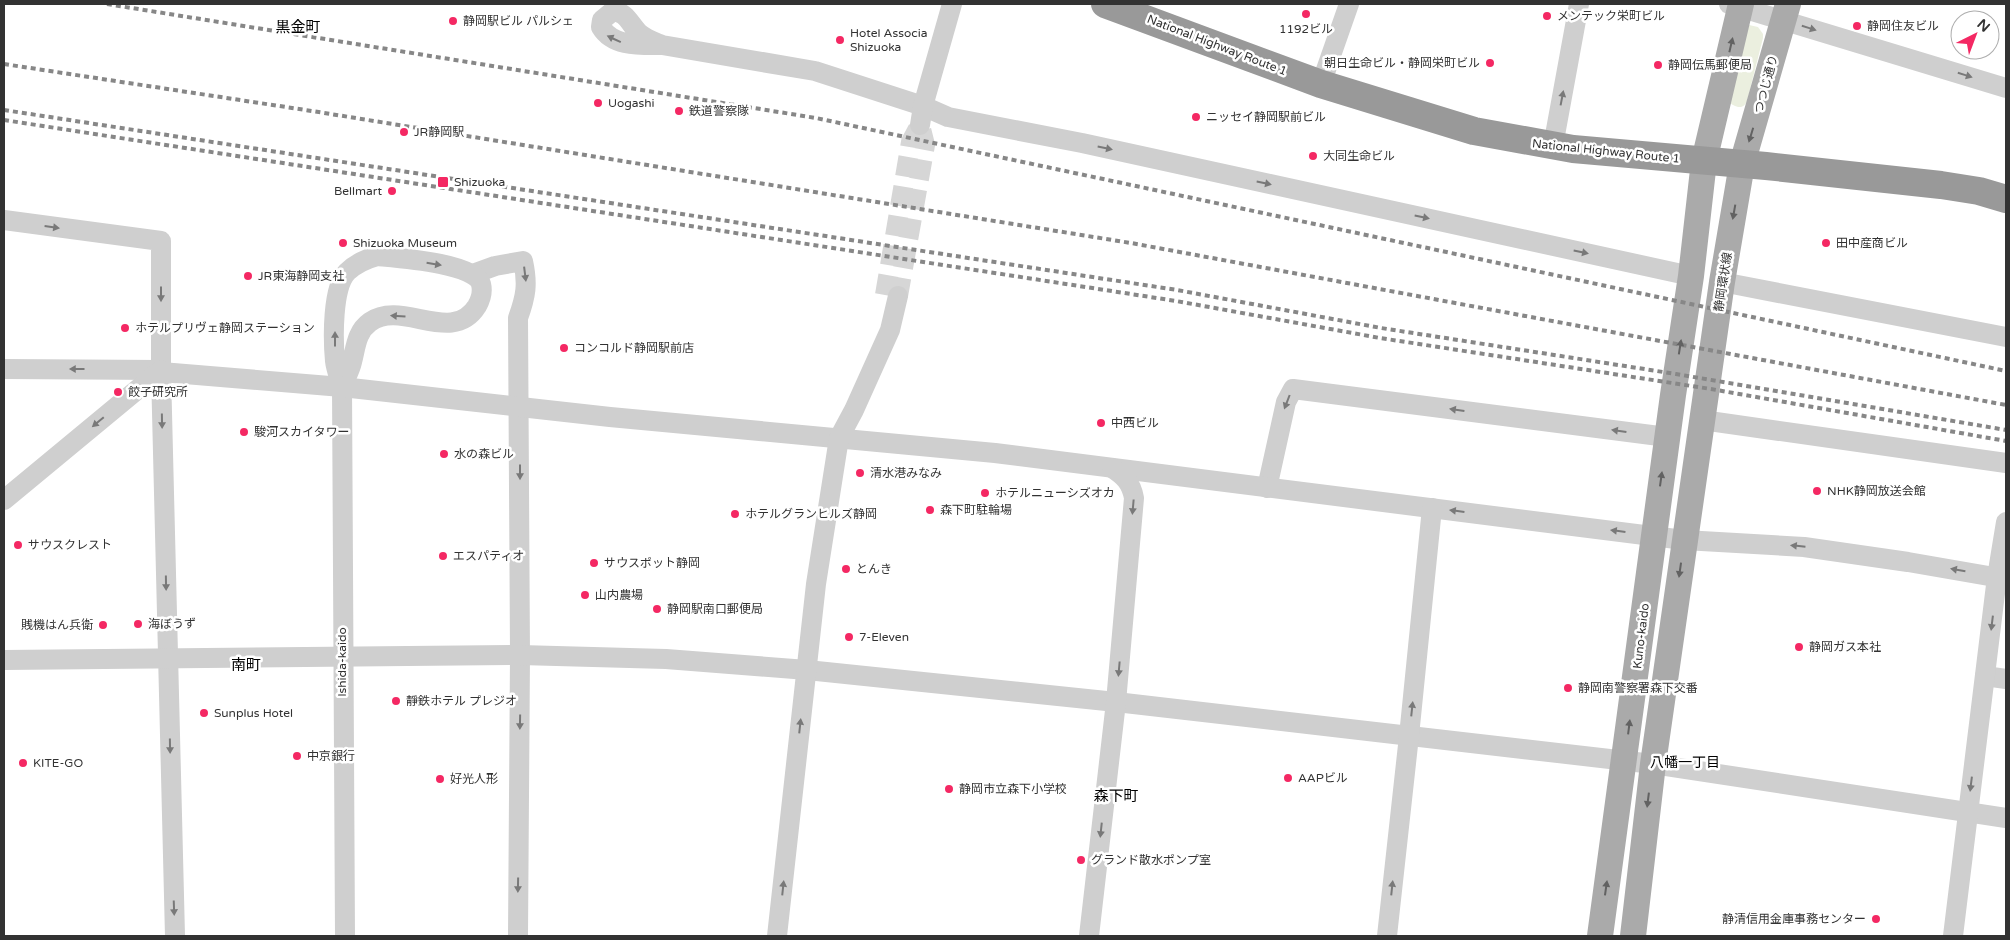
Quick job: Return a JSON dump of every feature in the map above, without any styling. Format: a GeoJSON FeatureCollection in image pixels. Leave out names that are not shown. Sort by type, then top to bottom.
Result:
{"type":"FeatureCollection","features":[{"type":"Feature","properties":{"kind":"highway","name":"National Highway Route 1"},"geometry":{"type":"LineString","coordinates":[[1105,4],[1321,84],[1474,131],[1553,146],[1941,185],[1979,191],[2006,199]]}},
{"type":"Feature","properties":{"kind":"main road"},"geometry":{"type":"LineString","coordinates":[[1691,276],[1704,161],[1737,5]]}},
{"type":"Feature","properties":{"kind":"main road","name":"つつじ通り"},"geometry":{"type":"LineString","coordinates":[[1742,164],[1785,12]]}},
{"type":"Feature","properties":{"kind":"main road","name":"静岡環状線"},"geometry":{"type":"LineString","coordinates":[[1703,410],[1742,164]]}},
{"type":"Feature","properties":{"kind":"main road","name":"Kuno-kaido"},"geometry":{"type":"LineString","coordinates":[[1600,936],[1667,437],[1691,276]]}},
{"type":"Feature","properties":{"kind":"main road"},"geometry":{"type":"LineString","coordinates":[[1632,936],[1653,764],[1703,410]]}},
{"type":"Feature","properties":{"kind":"street"},"geometry":{"type":"LineString","coordinates":[[920,125],[923,106],[952,4]]}},
{"type":"Feature","properties":{"kind":"street"},"geometry":{"type":"LineString","coordinates":[[1321,84],[1349,4]]}},
{"type":"Feature","properties":{"kind":"street"},"geometry":{"type":"LineString","coordinates":[[1553,146],[1579,4]]}},
{"type":"Feature","properties":{"kind":"street"},"geometry":{"type":"LineString","coordinates":[[1737,5],[1785,12],[2006,88]]}},
{"type":"Feature","properties":{"kind":"street"},"geometry":{"type":"LineString","coordinates":[[662,45],[815,71],[923,106],[948,117],[1082,143],[1691,276]]}},
{"type":"Feature","properties":{"kind":"street"},"geometry":{"type":"LineString","coordinates":[[4,220],[161,242],[161,371],[175,936]]}},
{"type":"Feature","properties":{"kind":"street"},"geometry":{"type":"LineString","coordinates":[[378,256],[458,268],[472,274],[480,282],[482,292],[480,302],[475,310],[466,318],[455,322],[444,323],[395,315],[371,321],[357,338],[352,363],[342,387],[335,362],[336,299],[342,279],[351,268],[365,259],[378,256]]}},
{"type":"Feature","properties":{"kind":"street"},"geometry":{"type":"LineString","coordinates":[[472,274],[523,260],[527,277],[525,297],[518,318],[520,655],[518,936]]}},
{"type":"Feature","properties":{"kind":"street"},"geometry":{"type":"LineString","coordinates":[[1722,282],[2006,337]]}},
{"type":"Feature","properties":{"kind":"street"},"geometry":{"type":"LineString","coordinates":[[777,936],[816,584],[839,438],[854,410],[880,351],[891,296]]}},
{"type":"Feature","properties":{"kind":"street"},"geometry":{"type":"LineString","coordinates":[[4,369],[161,371],[342,387],[610,416],[995,452],[1684,540],[1804,547],[2002,578]]}},
{"type":"Feature","properties":{"kind":"street"},"geometry":{"type":"LineString","coordinates":[[4,500],[161,371]]}},
{"type":"Feature","properties":{"kind":"street","name":"Ishida-kaido"},"geometry":{"type":"LineString","coordinates":[[342,387],[345,936]]}},
{"type":"Feature","properties":{"kind":"street"},"geometry":{"type":"LineString","coordinates":[[1267,488],[1286,402],[1293,389],[1667,437]]}},
{"type":"Feature","properties":{"kind":"street"},"geometry":{"type":"LineString","coordinates":[[1703,410],[2006,464]]}},
{"type":"Feature","properties":{"kind":"street"},"geometry":{"type":"LineString","coordinates":[[1089,936],[1116,702],[1134,498],[1132,486],[1112,468]]}},
{"type":"Feature","properties":{"kind":"street"},"geometry":{"type":"LineString","coordinates":[[1387,936],[1432,508]]}},
{"type":"Feature","properties":{"kind":"street"},"geometry":{"type":"LineString","coordinates":[[1953,936],[1985,676],[2002,578],[2006,522]]}},
{"type":"Feature","properties":{"kind":"street"},"geometry":{"type":"LineString","coordinates":[[4,660],[520,655],[666,659],[807,670],[1116,702],[1653,764],[2006,818]]}},
{"type":"Feature","properties":{"kind":"street"},"geometry":{"type":"LineString","coordinates":[[1985,676],[2006,679]]}},
{"type":"Feature","properties":{"kind":"green space"},"geometry":{"type":"Polygon","coordinates":[[[1749,25],[1758,27],[1763,34],[1763,38],[1747,101],[1743,106],[1738,107],[1728,101],[1749,25]]]}},
{"type":"Feature","properties":{"kind":"tunnel"},"geometry":{"type":"LineString","coordinates":[[885,295],[911,142],[920,125],[925,145],[898,296]]}},
{"type":"Feature","properties":{"kind":"railway"},"geometry":{"type":"LineString","coordinates":[[107,4],[816,118],[2006,371]]}},
{"type":"Feature","properties":{"kind":"railway"},"geometry":{"type":"LineString","coordinates":[[4,64],[312,111],[1131,243],[2006,405]]}},
{"type":"Feature","properties":{"kind":"railway"},"geometry":{"type":"LineString","coordinates":[[4,110],[1177,290],[1381,328],[1676,374],[2006,430]]}},
{"type":"Feature","properties":{"kind":"railway"},"geometry":{"type":"LineString","coordinates":[[4,120],[1176,301],[1380,338],[1711,389],[2006,441]]}},
{"type":"Feature","properties":{"kind":"place","name":"1192ビル"},"geometry":{"type":"Point","coordinates":[1306,14]}},
{"type":"Feature","properties":{"kind":"place","name":"メンテック栄町ビル"},"geometry":{"type":"Point","coordinates":[1547,16]}},
{"type":"Feature","properties":{"kind":"place","name":"静岡駅ビル パルシェ"},"geometry":{"type":"Point","coordinates":[453,21]}},
{"type":"Feature","properties":{"kind":"place","name":"静岡住友ビル"},"geometry":{"type":"Point","coordinates":[1857,26]}},
{"type":"Feature","properties":{"kind":"place","name":"Hotel Associa Shizuoka"},"geometry":{"type":"Point","coordinates":[840,40]}},
{"type":"Feature","properties":{"kind":"place","name":"朝日生命ビル・静岡栄町ビル"},"geometry":{"type":"Point","coordinates":[1490,63]}},
{"type":"Feature","properties":{"kind":"place","name":"静岡伝馬郵便局"},"geometry":{"type":"Point","coordinates":[1658,65]}},
{"type":"Feature","properties":{"kind":"place","name":"Uogashi"},"geometry":{"type":"Point","coordinates":[598,103]}},
{"type":"Feature","properties":{"kind":"place","name":"鉄道警察隊"},"geometry":{"type":"Point","coordinates":[679,111]}},
{"type":"Feature","properties":{"kind":"place","name":"ニッセイ静岡駅前ビル"},"geometry":{"type":"Point","coordinates":[1196,117]}},
{"type":"Feature","properties":{"kind":"place","name":"JR静岡駅"},"geometry":{"type":"Point","coordinates":[404,132]}},
{"type":"Feature","properties":{"kind":"place","name":"大同生命ビル"},"geometry":{"type":"Point","coordinates":[1313,156]}},
{"type":"Feature","properties":{"kind":"place","name":"Shizuoka"},"geometry":{"type":"Point","coordinates":[443,182]}},
{"type":"Feature","properties":{"kind":"place","name":"Bellmart"},"geometry":{"type":"Point","coordinates":[392,191]}},
{"type":"Feature","properties":{"kind":"place","name":"Shizuoka Museum"},"geometry":{"type":"Point","coordinates":[343,243]}},
{"type":"Feature","properties":{"kind":"place","name":"田中産商ビル"},"geometry":{"type":"Point","coordinates":[1826,243]}},
{"type":"Feature","properties":{"kind":"place","name":"JR東海静岡支社"},"geometry":{"type":"Point","coordinates":[248,276]}},
{"type":"Feature","properties":{"kind":"place","name":"ホテルプリヴェ静岡ステーション"},"geometry":{"type":"Point","coordinates":[125,328]}},
{"type":"Feature","properties":{"kind":"place","name":"コンコルド静岡駅前店"},"geometry":{"type":"Point","coordinates":[564,348]}},
{"type":"Feature","properties":{"kind":"place","name":"餃子研究所"},"geometry":{"type":"Point","coordinates":[118,392]}},
{"type":"Feature","properties":{"kind":"place","name":"中西ビル"},"geometry":{"type":"Point","coordinates":[1101,423]}},
{"type":"Feature","properties":{"kind":"place","name":"駿河スカイタワー"},"geometry":{"type":"Point","coordinates":[244,432]}},
{"type":"Feature","properties":{"kind":"place","name":"水の森ビル"},"geometry":{"type":"Point","coordinates":[444,454]}},
{"type":"Feature","properties":{"kind":"place","name":"清水港みなみ"},"geometry":{"type":"Point","coordinates":[860,473]}},
{"type":"Feature","properties":{"kind":"place","name":"NHK静岡放送会館"},"geometry":{"type":"Point","coordinates":[1817,491]}},
{"type":"Feature","properties":{"kind":"place","name":"ホテルニューシズオカ"},"geometry":{"type":"Point","coordinates":[985,493]}},
{"type":"Feature","properties":{"kind":"place","name":"森下町駐輪場"},"geometry":{"type":"Point","coordinates":[930,510]}},
{"type":"Feature","properties":{"kind":"place","name":"ホテルグランヒルズ静岡"},"geometry":{"type":"Point","coordinates":[735,514]}},
{"type":"Feature","properties":{"kind":"place","name":"サウスクレスト"},"geometry":{"type":"Point","coordinates":[18,545]}},
{"type":"Feature","properties":{"kind":"place","name":"エスパティオ"},"geometry":{"type":"Point","coordinates":[443,556]}},
{"type":"Feature","properties":{"kind":"place","name":"サウスポット静岡"},"geometry":{"type":"Point","coordinates":[594,563]}},
{"type":"Feature","properties":{"kind":"place","name":"とんき"},"geometry":{"type":"Point","coordinates":[846,569]}},
{"type":"Feature","properties":{"kind":"place","name":"山内農場"},"geometry":{"type":"Point","coordinates":[585,595]}},
{"type":"Feature","properties":{"kind":"place","name":"静岡駅南口郵便局"},"geometry":{"type":"Point","coordinates":[657,609]}},
{"type":"Feature","properties":{"kind":"place","name":"海ぼうず"},"geometry":{"type":"Point","coordinates":[138,624]}},
{"type":"Feature","properties":{"kind":"place","name":"賎機はん兵衛"},"geometry":{"type":"Point","coordinates":[103,625]}},
{"type":"Feature","properties":{"kind":"place","name":"7-Eleven"},"geometry":{"type":"Point","coordinates":[849,637]}},
{"type":"Feature","properties":{"kind":"place","name":"静岡ガス本社"},"geometry":{"type":"Point","coordinates":[1799,647]}},
{"type":"Feature","properties":{"kind":"place","name":"静岡南警察署森下交番"},"geometry":{"type":"Point","coordinates":[1568,688]}},
{"type":"Feature","properties":{"kind":"place","name":"靜鉄ホテル プレジオ"},"geometry":{"type":"Point","coordinates":[396,701]}},
{"type":"Feature","properties":{"kind":"place","name":"Sunplus Hotel"},"geometry":{"type":"Point","coordinates":[204,713]}},
{"type":"Feature","properties":{"kind":"place","name":"中京銀行"},"geometry":{"type":"Point","coordinates":[297,756]}},
{"type":"Feature","properties":{"kind":"place","name":"KITE-GO"},"geometry":{"type":"Point","coordinates":[23,763]}},
{"type":"Feature","properties":{"kind":"place","name":"AAPビル"},"geometry":{"type":"Point","coordinates":[1288,778]}},
{"type":"Feature","properties":{"kind":"place","name":"好光人形"},"geometry":{"type":"Point","coordinates":[440,779]}},
{"type":"Feature","properties":{"kind":"place","name":"静岡市立森下小学校"},"geometry":{"type":"Point","coordinates":[949,789]}},
{"type":"Feature","properties":{"kind":"place","name":"グランド散水ポンプ室"},"geometry":{"type":"Point","coordinates":[1081,860]}},
{"type":"Feature","properties":{"kind":"place","name":"静清信用金庫事務センター"},"geometry":{"type":"Point","coordinates":[1876,919]}},
{"type":"Feature","properties":{"kind":"district","name":"黒金町"},"geometry":{"type":"Point","coordinates":[298,27]}},
{"type":"Feature","properties":{"kind":"district","name":"南町"},"geometry":{"type":"Point","coordinates":[246,665]}},
{"type":"Feature","properties":{"kind":"district","name":"八幡一丁目"},"geometry":{"type":"Point","coordinates":[1685,762]}},
{"type":"Feature","properties":{"kind":"district","name":"森下町"},"geometry":{"type":"Point","coordinates":[1116,796]}}]}
